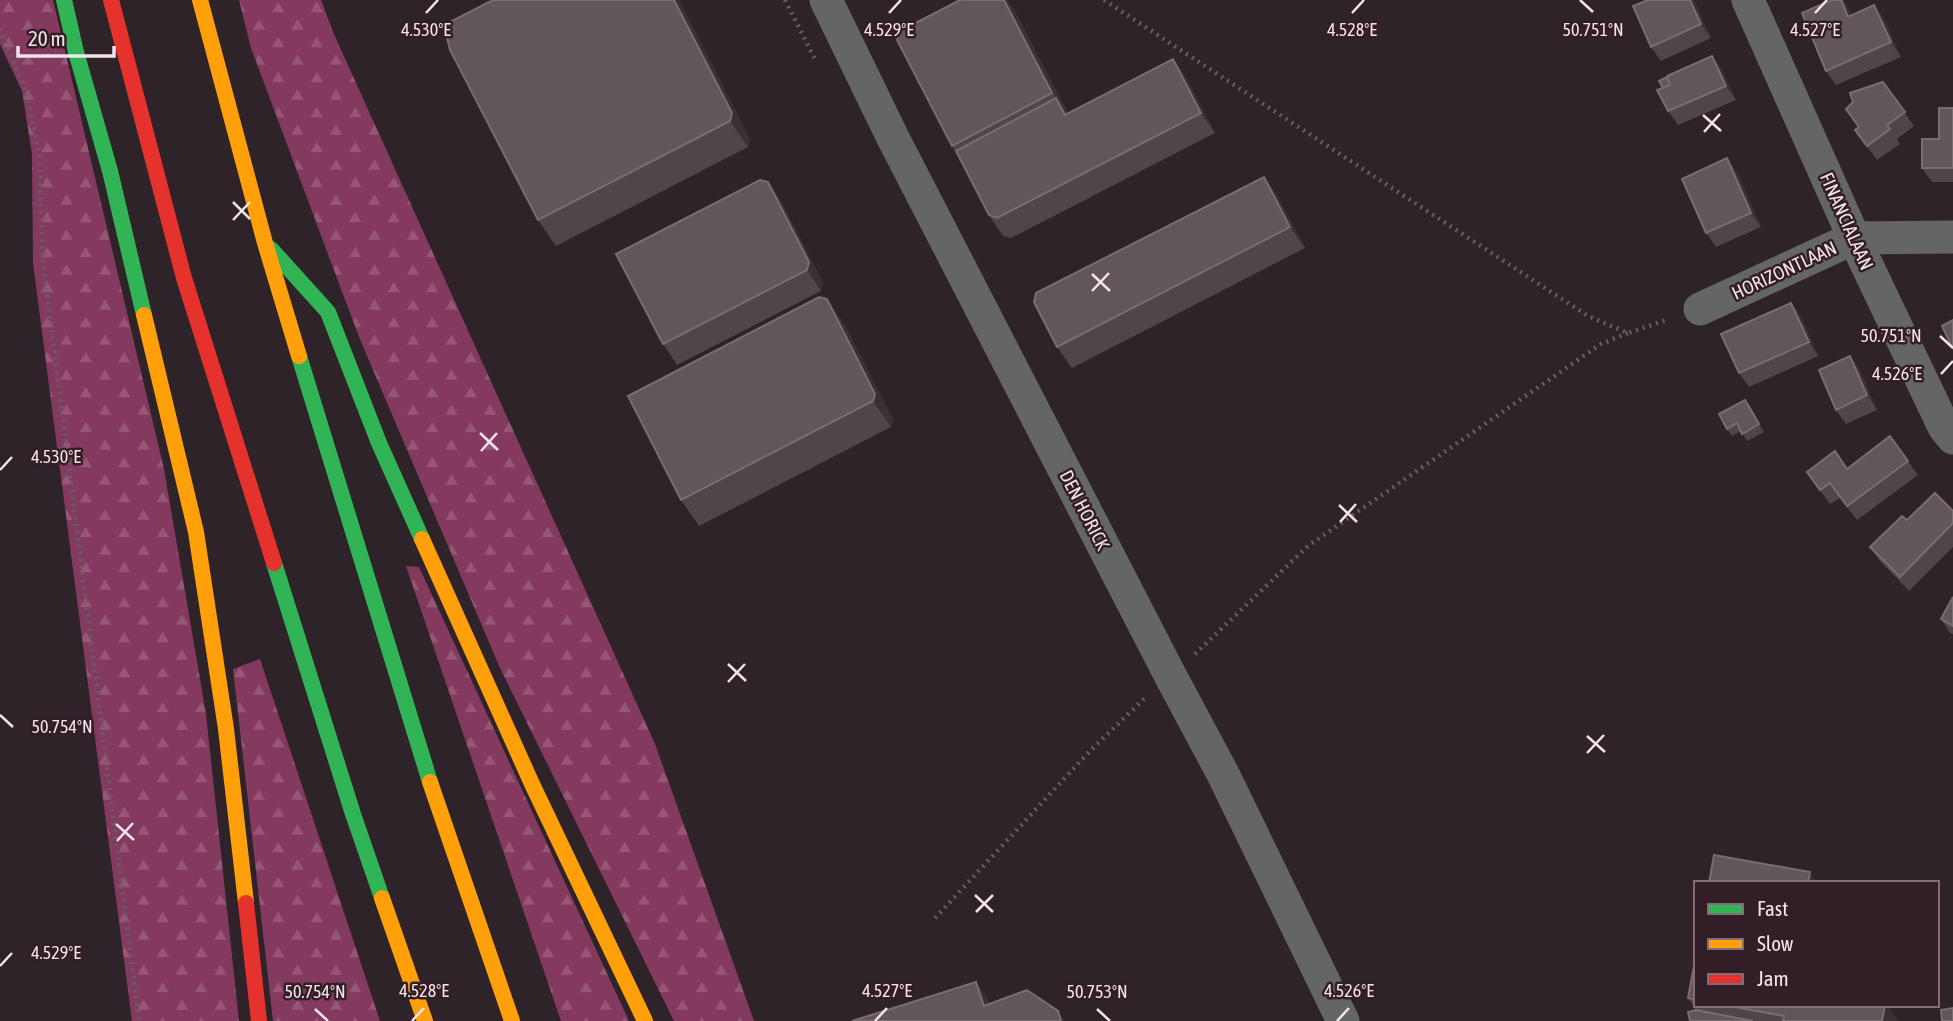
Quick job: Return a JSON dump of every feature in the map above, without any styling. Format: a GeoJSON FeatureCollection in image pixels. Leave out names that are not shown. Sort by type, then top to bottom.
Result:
{"type":"FeatureCollection","features":[{"type":"Feature","properties":{"kind":"highway"},"geometry":{"type":"LineString","coordinates":[[64,0],[110,171],[195,532],[226,729],[259,1021]]}},
{"type":"Feature","properties":{"kind":"highway"},"geometry":{"type":"LineString","coordinates":[[111,0],[184,278],[353,814],[425,1021]]}},
{"type":"Feature","properties":{"kind":"highway"},"geometry":{"type":"LineString","coordinates":[[200,0],[265,243],[432,786],[512,1021]]}},
{"type":"Feature","properties":{"kind":"highway"},"geometry":{"type":"LineString","coordinates":[[110,171],[132,203]]}},
{"type":"Feature","properties":{"kind":"highway"},"geometry":{"type":"LineString","coordinates":[[265,243],[328,312],[385,456],[532,785],[645,1021]]}},
{"type":"Feature","properties":{"kind":"highway"},"geometry":{"type":"LineString","coordinates":[[162,246],[184,278]]}},
{"type":"Feature","properties":{"kind":"street","name":"DEN HORICK"},"geometry":{"type":"LineString","coordinates":[[826,0],[898,147],[1223,774],[1343,1021]]}},
{"type":"Feature","properties":{"kind":"street","name":"FINANCIALAAN"},"geometry":{"type":"LineString","coordinates":[[1748,0],[1854,238],[1944,427],[1953,438]]}},
{"type":"Feature","properties":{"kind":"street","name":"HORIZONTLAAN"},"geometry":{"type":"LineString","coordinates":[[1700,309],[1854,238],[1953,237]]}},
{"type":"Feature","properties":{"kind":"path"},"geometry":{"type":"LineString","coordinates":[[1104,0],[1588,316],[1628,333]]}},
{"type":"Feature","properties":{"kind":"path"},"geometry":{"type":"LineString","coordinates":[[0,29],[25,88],[39,155],[43,261],[139,1021]]}},
{"type":"Feature","properties":{"kind":"path"},"geometry":{"type":"LineString","coordinates":[[935,918],[1089,752],[1308,546],[1601,344],[1700,309]]}},
{"type":"Feature","properties":{"kind":"green space"},"geometry":{"type":"Polygon","coordinates":[[[0,0],[53,0],[164,469],[206,714],[239,1021],[132,1021],[33,263],[32,154],[22,91],[0,44],[0,0]]]}},
{"type":"Feature","properties":{"kind":"green space"},"geometry":{"type":"Polygon","coordinates":[[[239,0],[321,0],[333,32],[655,744],[754,1021],[674,1021],[500,668],[359,337],[251,48],[239,0]]]}},
{"type":"Feature","properties":{"kind":"green space"},"geometry":{"type":"Polygon","coordinates":[[[406,566],[419,567],[629,1021],[561,1021],[406,566]]]}},
{"type":"Feature","properties":{"kind":"green space"},"geometry":{"type":"Polygon","coordinates":[[[260,659],[380,1021],[273,1021],[233,669],[260,659]]]}},
{"type":"Feature","properties":{"kind":"building"},"geometry":{"type":"Polygon","coordinates":[[[493,0],[674,0],[732,113],[730,121],[538,220],[450,50],[444,25],[493,0]]]}},
{"type":"Feature","properties":{"kind":"building"},"geometry":{"type":"Polygon","coordinates":[[[960,0],[1004,0],[1052,93],[952,146],[897,40],[900,31],[960,0]]]}},
{"type":"Feature","properties":{"kind":"building"},"geometry":{"type":"Polygon","coordinates":[[[1648,0],[1690,0],[1701,24],[1651,47],[1633,6],[1648,0]]]}},
{"type":"Feature","properties":{"kind":"building"},"geometry":{"type":"Polygon","coordinates":[[[1832,0],[1841,0],[1848,17],[1874,5],[1891,42],[1826,71],[1802,13],[1832,0]]]}},
{"type":"Feature","properties":{"kind":"building"},"geometry":{"type":"Polygon","coordinates":[[[1712,56],[1726,86],[1668,111],[1657,90],[1670,85],[1667,76],[1712,56]]]}},
{"type":"Feature","properties":{"kind":"building"},"geometry":{"type":"Polygon","coordinates":[[[1173,59],[1201,113],[997,218],[989,215],[956,151],[1056,98],[1065,115],[1173,59]]]}},
{"type":"Feature","properties":{"kind":"building"},"geometry":{"type":"Polygon","coordinates":[[[1667,77],[1670,85],[1663,88],[1659,81],[1667,77]]]}},
{"type":"Feature","properties":{"kind":"building"},"geometry":{"type":"Polygon","coordinates":[[[1883,82],[1905,112],[1887,125],[1890,129],[1867,146],[1855,130],[1859,127],[1846,109],[1853,102],[1850,93],[1883,82]]]}},
{"type":"Feature","properties":{"kind":"building"},"geometry":{"type":"Polygon","coordinates":[[[1939,108],[1953,108],[1953,168],[1922,168],[1922,139],[1939,139],[1939,108]]]}},
{"type":"Feature","properties":{"kind":"building"},"geometry":{"type":"Polygon","coordinates":[[[1727,158],[1751,213],[1706,233],[1682,179],[1727,158]]]}},
{"type":"Feature","properties":{"kind":"building"},"geometry":{"type":"Polygon","coordinates":[[[1264,177],[1290,227],[1057,347],[1034,302],[1036,293],[1264,177]]]}},
{"type":"Feature","properties":{"kind":"building"},"geometry":{"type":"Polygon","coordinates":[[[760,180],[768,182],[809,262],[807,270],[663,344],[616,254],[760,180]]]}},
{"type":"Feature","properties":{"kind":"building"},"geometry":{"type":"Polygon","coordinates":[[[819,297],[827,299],[875,394],[873,401],[681,500],[628,396],[819,297]]]}},
{"type":"Feature","properties":{"kind":"building"},"geometry":{"type":"Polygon","coordinates":[[[1791,303],[1809,342],[1739,373],[1721,334],[1791,303]]]}},
{"type":"Feature","properties":{"kind":"building"},"geometry":{"type":"Polygon","coordinates":[[[1953,320],[1953,349],[1942,326],[1953,320]]]}},
{"type":"Feature","properties":{"kind":"building"},"geometry":{"type":"Polygon","coordinates":[[[1850,356],[1867,395],[1836,410],[1819,370],[1850,356]]]}},
{"type":"Feature","properties":{"kind":"building"},"geometry":{"type":"Polygon","coordinates":[[[1745,400],[1759,424],[1742,434],[1737,423],[1727,429],[1719,414],[1745,400]]]}},
{"type":"Feature","properties":{"kind":"building"},"geometry":{"type":"Polygon","coordinates":[[[1890,436],[1908,461],[1847,506],[1830,483],[1820,490],[1807,472],[1835,451],[1847,469],[1890,436]]]}},
{"type":"Feature","properties":{"kind":"building"},"geometry":{"type":"Polygon","coordinates":[[[1935,493],[1953,511],[1953,523],[1900,577],[1870,547],[1902,516],[1907,520],[1935,493]]]}},
{"type":"Feature","properties":{"kind":"building"},"geometry":{"type":"Polygon","coordinates":[[[1953,597],[1953,626],[1941,619],[1953,597]]]}},
{"type":"Feature","properties":{"kind":"building"},"geometry":{"type":"Polygon","coordinates":[[[1714,855],[1810,872],[1808,881],[1709,881],[1714,855]]]}},
{"type":"Feature","properties":{"kind":"building"},"geometry":{"type":"Polygon","coordinates":[[[1694,966],[1694,1000],[1688,998],[1694,966]]]}},
{"type":"Feature","properties":{"kind":"building"},"geometry":{"type":"Polygon","coordinates":[[[976,982],[984,1006],[1027,990],[1058,1011],[1061,1021],[852,1021],[976,982]]]}},
{"type":"Feature","properties":{"kind":"building"},"geometry":{"type":"Polygon","coordinates":[[[1735,1007],[1885,1007],[1882,1021],[1783,1021],[1784,1016],[1735,1007]]]}},
{"type":"Feature","properties":{"kind":"building"},"geometry":{"type":"Polygon","coordinates":[[[1953,1008],[1953,1021],[1942,1021],[1941,1010],[1953,1008]]]}},
{"type":"Feature","properties":{"kind":"building"},"geometry":{"type":"Polygon","coordinates":[[[1696,1010],[1753,1021],[1690,1021],[1688,1012],[1696,1010]]]}},
{"type":"Feature","properties":{"kind":"traffic: fast"},"geometry":{"type":"LineString","coordinates":[[64,0],[110,171],[144,315]]}},
{"type":"Feature","properties":{"kind":"traffic: fast"},"geometry":{"type":"LineString","coordinates":[[271,249],[328,312],[379,443],[422,539]]}},
{"type":"Feature","properties":{"kind":"traffic: fast"},"geometry":{"type":"LineString","coordinates":[[299,356],[430,782]]}},
{"type":"Feature","properties":{"kind":"traffic: fast"},"geometry":{"type":"LineString","coordinates":[[274,563],[382,898]]}},
{"type":"Feature","properties":{"kind":"traffic: slow"},"geometry":{"type":"LineString","coordinates":[[200,0],[265,243],[299,356]]}},
{"type":"Feature","properties":{"kind":"traffic: slow"},"geometry":{"type":"LineString","coordinates":[[144,315],[196,532],[226,729],[246,903]]}},
{"type":"Feature","properties":{"kind":"traffic: slow"},"geometry":{"type":"LineString","coordinates":[[422,539],[532,784],[645,1021]]}},
{"type":"Feature","properties":{"kind":"traffic: slow"},"geometry":{"type":"LineString","coordinates":[[430,782],[512,1021]]}},
{"type":"Feature","properties":{"kind":"traffic: slow"},"geometry":{"type":"LineString","coordinates":[[382,898],[425,1021]]}},
{"type":"Feature","properties":{"kind":"traffic: jam"},"geometry":{"type":"LineString","coordinates":[[111,0],[184,278],[274,563]]}},
{"type":"Feature","properties":{"kind":"traffic: jam"},"geometry":{"type":"LineString","coordinates":[[246,903],[259,1021]]}}]}
